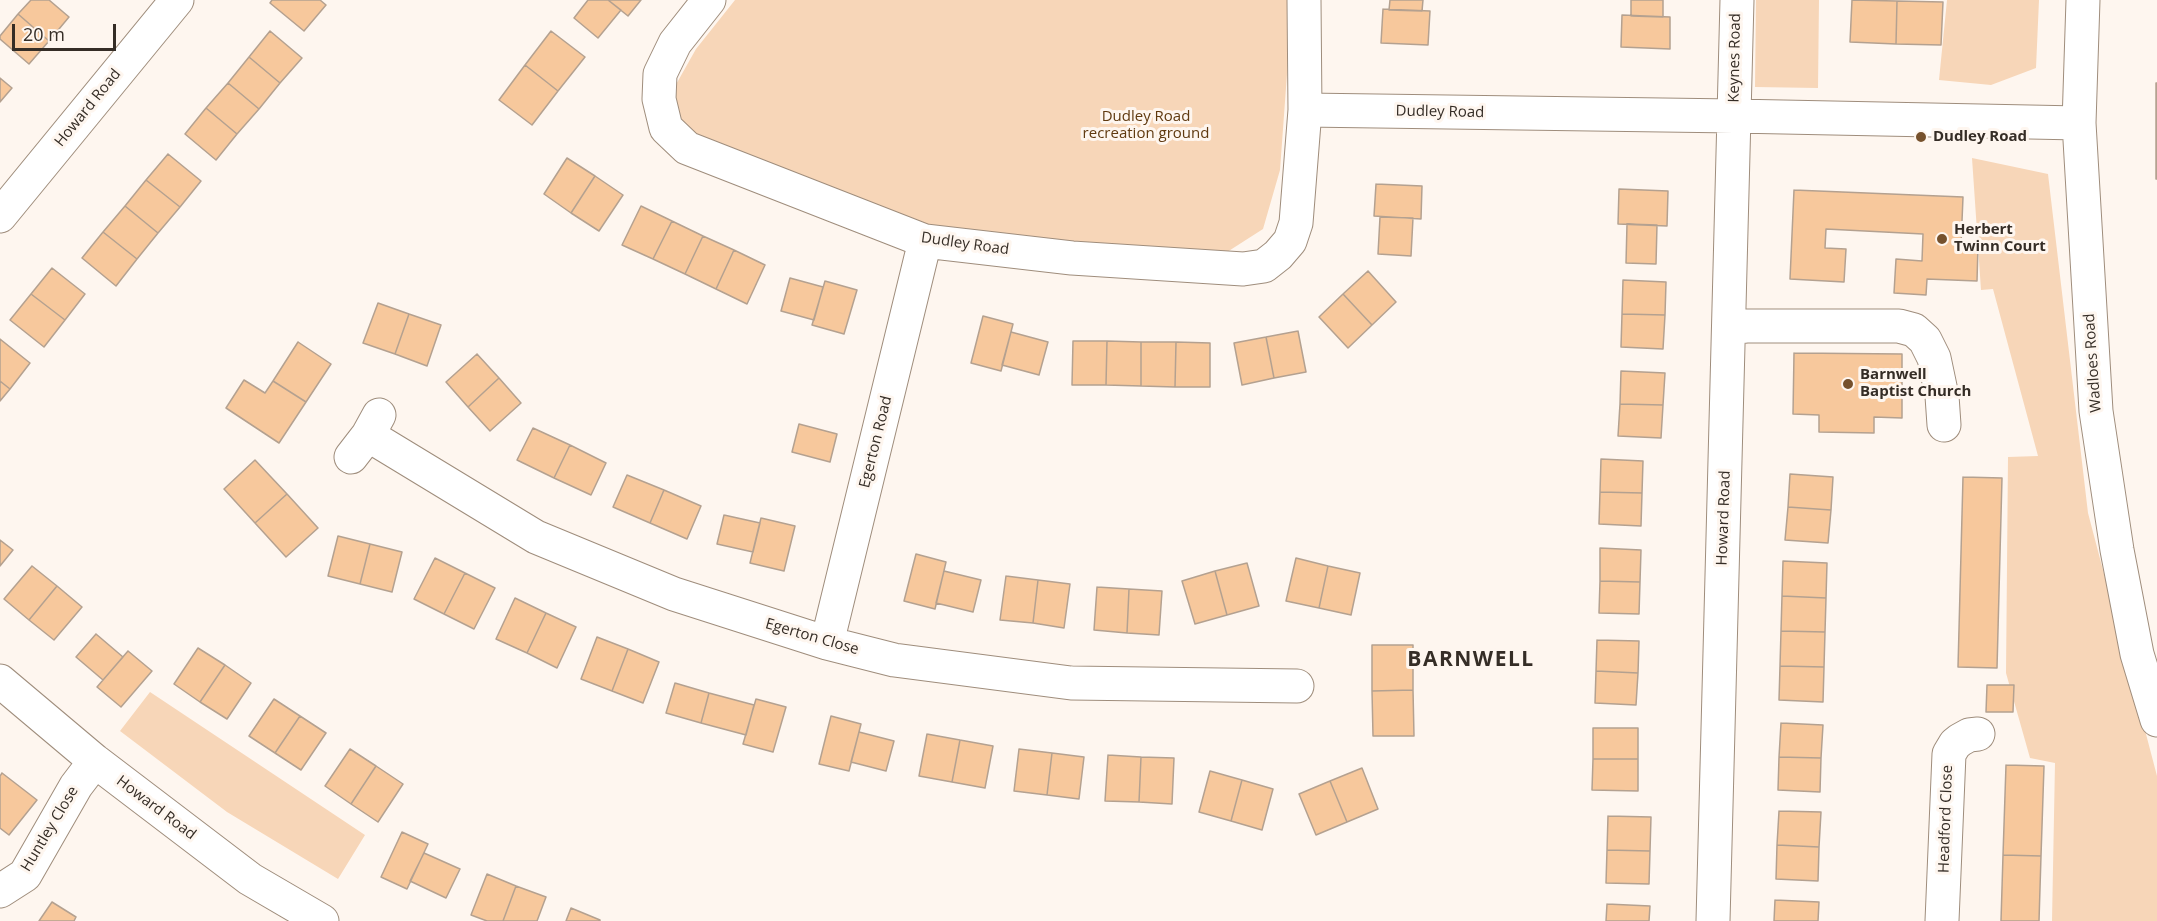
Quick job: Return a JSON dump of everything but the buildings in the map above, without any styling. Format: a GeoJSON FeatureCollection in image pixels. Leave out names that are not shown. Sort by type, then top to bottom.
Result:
{"type":"FeatureCollection","features":[{"type":"Feature","properties":{"kind":"street","name":"Howard Road"},"geometry":{"type":"LineString","coordinates":[[0,216],[177,0]]}},
{"type":"Feature","properties":{"kind":"street","name":"Dudley Road"},"geometry":{"type":"LineString","coordinates":[[709,0],[675,43],[660,74],[659,99],[666,129],[687,148],[925,241],[1072,258],[1243,269],[1264,266],[1290,241],[1296,223],[1305,110],[1304,0]]}},
{"type":"Feature","properties":{"kind":"street","name":"Keynes Road"},"geometry":{"type":"LineString","coordinates":[[1734,116],[1737,0]]}},
{"type":"Feature","properties":{"kind":"street","name":"Wadloes Road"},"geometry":{"type":"LineString","coordinates":[[2083,0],[2079,123],[2096,411],[2117,550],[2137,654],[2157,720]]}},
{"type":"Feature","properties":{"kind":"street","name":"Dudley Road"},"geometry":{"type":"LineString","coordinates":[[1305,110],[2079,123]]}},
{"type":"Feature","properties":{"kind":"street","name":"Howard Road"},"geometry":{"type":"LineString","coordinates":[[1713,921],[1734,116]]}},
{"type":"Feature","properties":{"kind":"street","name":"Egerton Road"},"geometry":{"type":"LineString","coordinates":[[827,643],[925,241]]}},
{"type":"Feature","properties":{"kind":"street"},"geometry":{"type":"LineString","coordinates":[[1729,328],[1899,326],[1914,330],[1925,340],[1934,358],[1942,396],[1944,425]]}},
{"type":"Feature","properties":{"kind":"street","name":"Egerton Close"},"geometry":{"type":"LineString","coordinates":[[366,436],[536,537],[674,594],[827,643],[894,660],[1071,683],[1298,687]]}},
{"type":"Feature","properties":{"kind":"street","name":"Howard Road"},"geometry":{"type":"LineString","coordinates":[[0,681],[95,761],[250,879],[322,921]]}},
{"type":"Feature","properties":{"kind":"street","name":"Headford Close"},"geometry":{"type":"LineString","coordinates":[[1942,921],[1949,754],[1960,740],[1969,735],[1978,735]]}},
{"type":"Feature","properties":{"kind":"street","name":"Huntley Close"},"geometry":{"type":"LineString","coordinates":[[0,891],[24,875],[76,786],[95,761]]}},
{"type":"Feature","properties":{"kind":"green space","name":"Dudley Road recreation ground"},"geometry":{"type":"Polygon","coordinates":[[[735,0],[1290,0],[1280,170],[1263,229],[1224,254],[1083,250],[936,227],[726,155],[677,120],[674,88],[696,49],[735,0]]]}},
{"type":"Feature","properties":{"kind":"green space"},"geometry":{"type":"Polygon","coordinates":[[[1756,0],[1819,0],[1818,88],[1755,87],[1756,0]]]}},
{"type":"Feature","properties":{"kind":"green space"},"geometry":{"type":"Polygon","coordinates":[[[1947,0],[2039,0],[2036,68],[1991,85],[1939,80],[1947,0]]]}},
{"type":"Feature","properties":{"kind":"green space"},"geometry":{"type":"Polygon","coordinates":[[[1972,158],[2048,174],[2088,513],[2157,776],[2157,921],[2052,921],[2055,763],[2030,758],[2006,673],[2008,457],[2038,456],[1993,289],[1981,290],[1972,158]]]}},
{"type":"Feature","properties":{"kind":"green space"},"geometry":{"type":"Polygon","coordinates":[[[150,692],[365,835],[338,879],[227,812],[120,731],[150,692]]]}},
{"type":"Feature","properties":{"kind":"place","name":"Dudley Road"},"geometry":{"type":"Point","coordinates":[1921,137]}},
{"type":"Feature","properties":{"kind":"place","name":"Herbert Twinn Court"},"geometry":{"type":"Point","coordinates":[1942,239]}},
{"type":"Feature","properties":{"kind":"place","name":"Barnwell Baptist Church"},"geometry":{"type":"Point","coordinates":[1848,384]}},
{"type":"Feature","properties":{"kind":"district","name":"BARNWELL"},"geometry":{"type":"Point","coordinates":[1471,660]}}]}
